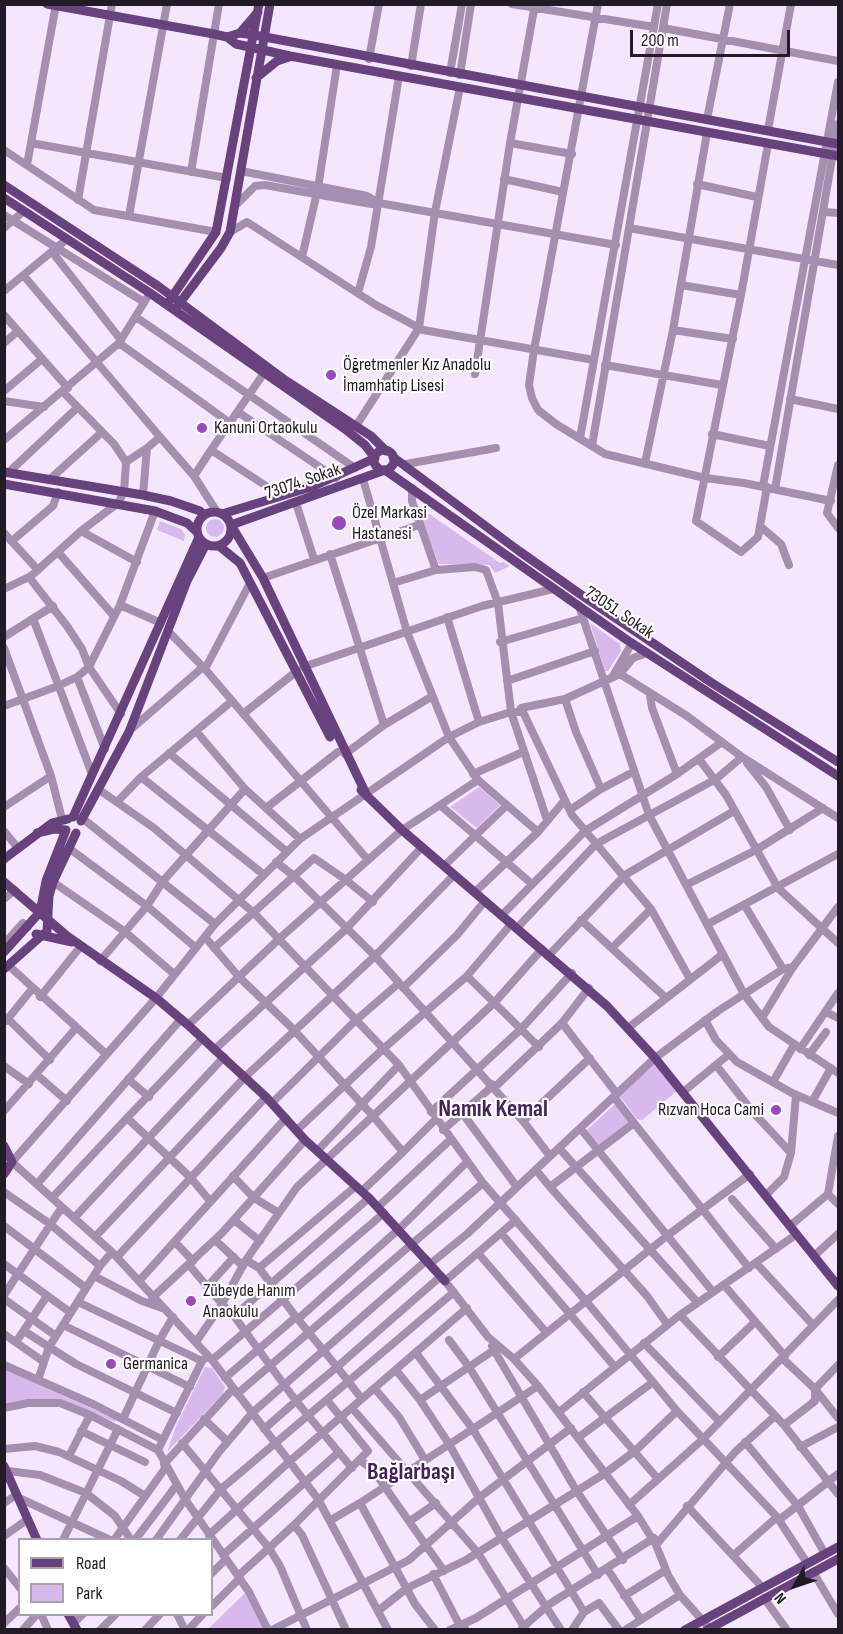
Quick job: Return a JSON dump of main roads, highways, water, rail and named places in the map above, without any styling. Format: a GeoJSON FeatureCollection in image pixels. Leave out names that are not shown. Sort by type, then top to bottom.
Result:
{"type":"FeatureCollection","features":[{"type":"Feature","properties":{"kind":"main road"},"geometry":{"type":"LineString","coordinates":[[259,36],[268,16],[270,4]]}},
{"type":"Feature","properties":{"kind":"main road"},"geometry":{"type":"LineString","coordinates":[[53,5],[227,37],[236,44],[249,64]]}},
{"type":"Feature","properties":{"kind":"main road"},"geometry":{"type":"LineString","coordinates":[[240,33],[258,8]]}},
{"type":"Feature","properties":{"kind":"main road"},"geometry":{"type":"LineString","coordinates":[[195,314],[190,308],[190,297],[230,232],[236,205],[256,78],[258,8]]}},
{"type":"Feature","properties":{"kind":"main road"},"geometry":{"type":"LineString","coordinates":[[268,16],[275,34],[297,45]]}},
{"type":"Feature","properties":{"kind":"main road"},"geometry":{"type":"LineString","coordinates":[[227,37],[240,33],[259,36],[369,59],[833,143]]}},
{"type":"Feature","properties":{"kind":"main road"},"geometry":{"type":"LineString","coordinates":[[236,44],[338,65],[832,155]]}},
{"type":"Feature","properties":{"kind":"main road"},"geometry":{"type":"LineString","coordinates":[[174,304],[216,232],[249,64],[257,49]]}},
{"type":"Feature","properties":{"kind":"main road"},"geometry":{"type":"LineString","coordinates":[[256,78],[277,60],[290,56]]}},
{"type":"Feature","properties":{"kind":"main road"},"geometry":{"type":"LineString","coordinates":[[4,185],[174,304],[264,373],[362,442],[375,458],[378,468],[386,470],[393,465],[390,454]]}},
{"type":"Feature","properties":{"kind":"main road"},"geometry":{"type":"LineString","coordinates":[[4,198],[67,239],[154,290],[173,285],[200,256]]}},
{"type":"Feature","properties":{"kind":"main road"},"geometry":{"type":"LineString","coordinates":[[174,304],[210,264]]}},
{"type":"Feature","properties":{"kind":"main road"},"geometry":{"type":"LineString","coordinates":[[174,304],[195,314],[285,380],[356,426],[519,551],[712,683],[838,762]]}},
{"type":"Feature","properties":{"kind":"main road"},"geometry":{"type":"LineString","coordinates":[[357,467],[365,459],[362,442]]}},
{"type":"Feature","properties":{"kind":"main road"},"geometry":{"type":"LineString","coordinates":[[6,967],[47,931],[44,915],[46,881],[66,830],[98,789],[129,732],[187,581],[201,538],[198,523],[204,515],[220,513],[336,478],[375,458],[378,453],[390,454]]}},
{"type":"Feature","properties":{"kind":"main road","name":"73074. Sokak"},"geometry":{"type":"LineString","coordinates":[[231,525],[386,470]]}},
{"type":"Feature","properties":{"kind":"main road","name":"73051. Sokak"},"geometry":{"type":"LineString","coordinates":[[386,470],[646,653],[838,776]]}},
{"type":"Feature","properties":{"kind":"main road"},"geometry":{"type":"LineString","coordinates":[[6,472],[171,501],[200,511],[204,515]]}},
{"type":"Feature","properties":{"kind":"main road"},"geometry":{"type":"LineString","coordinates":[[364,479],[384,476],[408,485]]}},
{"type":"Feature","properties":{"kind":"main road"},"geometry":{"type":"LineString","coordinates":[[4,484],[118,503],[155,511],[187,523],[201,538],[219,546],[240,563],[300,669]]}},
{"type":"Feature","properties":{"kind":"main road"},"geometry":{"type":"LineString","coordinates":[[220,513],[231,525],[263,578],[300,669],[358,787],[402,830],[589,988],[628,1028],[750,1174],[838,1286]]}},
{"type":"Feature","properties":{"kind":"main road"},"geometry":{"type":"LineString","coordinates":[[219,546],[230,536],[231,525]]}},
{"type":"Feature","properties":{"kind":"main road"},"geometry":{"type":"LineString","coordinates":[[4,859],[37,833],[73,819],[201,538]]}},
{"type":"Feature","properties":{"kind":"main road"},"geometry":{"type":"LineString","coordinates":[[4,952],[28,927],[44,915],[53,882],[76,833],[82,828],[73,819]]}},
{"type":"Feature","properties":{"kind":"main road"},"geometry":{"type":"LineString","coordinates":[[37,833],[54,829],[66,830],[71,834],[76,833]]}},
{"type":"Feature","properties":{"kind":"main road"},"geometry":{"type":"LineString","coordinates":[[4,882],[79,945],[156,998],[203,1038],[269,1100],[305,1140],[359,1188],[443,1278]]}},
{"type":"Feature","properties":{"kind":"main road"},"geometry":{"type":"LineString","coordinates":[[28,927],[39,937],[59,938],[79,945]]}},
{"type":"Feature","properties":{"kind":"main road"},"geometry":{"type":"LineString","coordinates":[[4,1146],[12,1162],[4,1174]]}},
{"type":"Feature","properties":{"kind":"main road"},"geometry":{"type":"LineString","coordinates":[[6,1468],[38,1538]]}},
{"type":"Feature","properties":{"kind":"main road"},"geometry":{"type":"LineString","coordinates":[[685,1629],[838,1547]]}},
{"type":"Feature","properties":{"kind":"main road"},"geometry":{"type":"LineString","coordinates":[[710,1629],[813,1572],[838,1562]]}},
{"type":"Feature","properties":{"kind":"place","name":"Öğretmenler Kız Anadolu İmamhatip Lisesi"},"geometry":{"type":"Point","coordinates":[331,375]}},
{"type":"Feature","properties":{"kind":"place","name":"Kanuni Ortaokulu"},"geometry":{"type":"Point","coordinates":[202,428]}},
{"type":"Feature","properties":{"kind":"place","name":"Özel Markasi Hastanesi"},"geometry":{"type":"Point","coordinates":[339,523]}},
{"type":"Feature","properties":{"kind":"place","name":"Rızvan Hoca Cami"},"geometry":{"type":"Point","coordinates":[776,1110]}},
{"type":"Feature","properties":{"kind":"place","name":"Zübeyde Hanım Anaokulu"},"geometry":{"type":"Point","coordinates":[191,1301]}},
{"type":"Feature","properties":{"kind":"place","name":"Germanica"},"geometry":{"type":"Point","coordinates":[111,1364]}},
{"type":"Feature","properties":{"kind":"district","name":"Namık Kemal"},"geometry":{"type":"Point","coordinates":[493,1110]}},
{"type":"Feature","properties":{"kind":"district","name":"Bağlarbaşı"},"geometry":{"type":"Point","coordinates":[411,1473]}}]}
